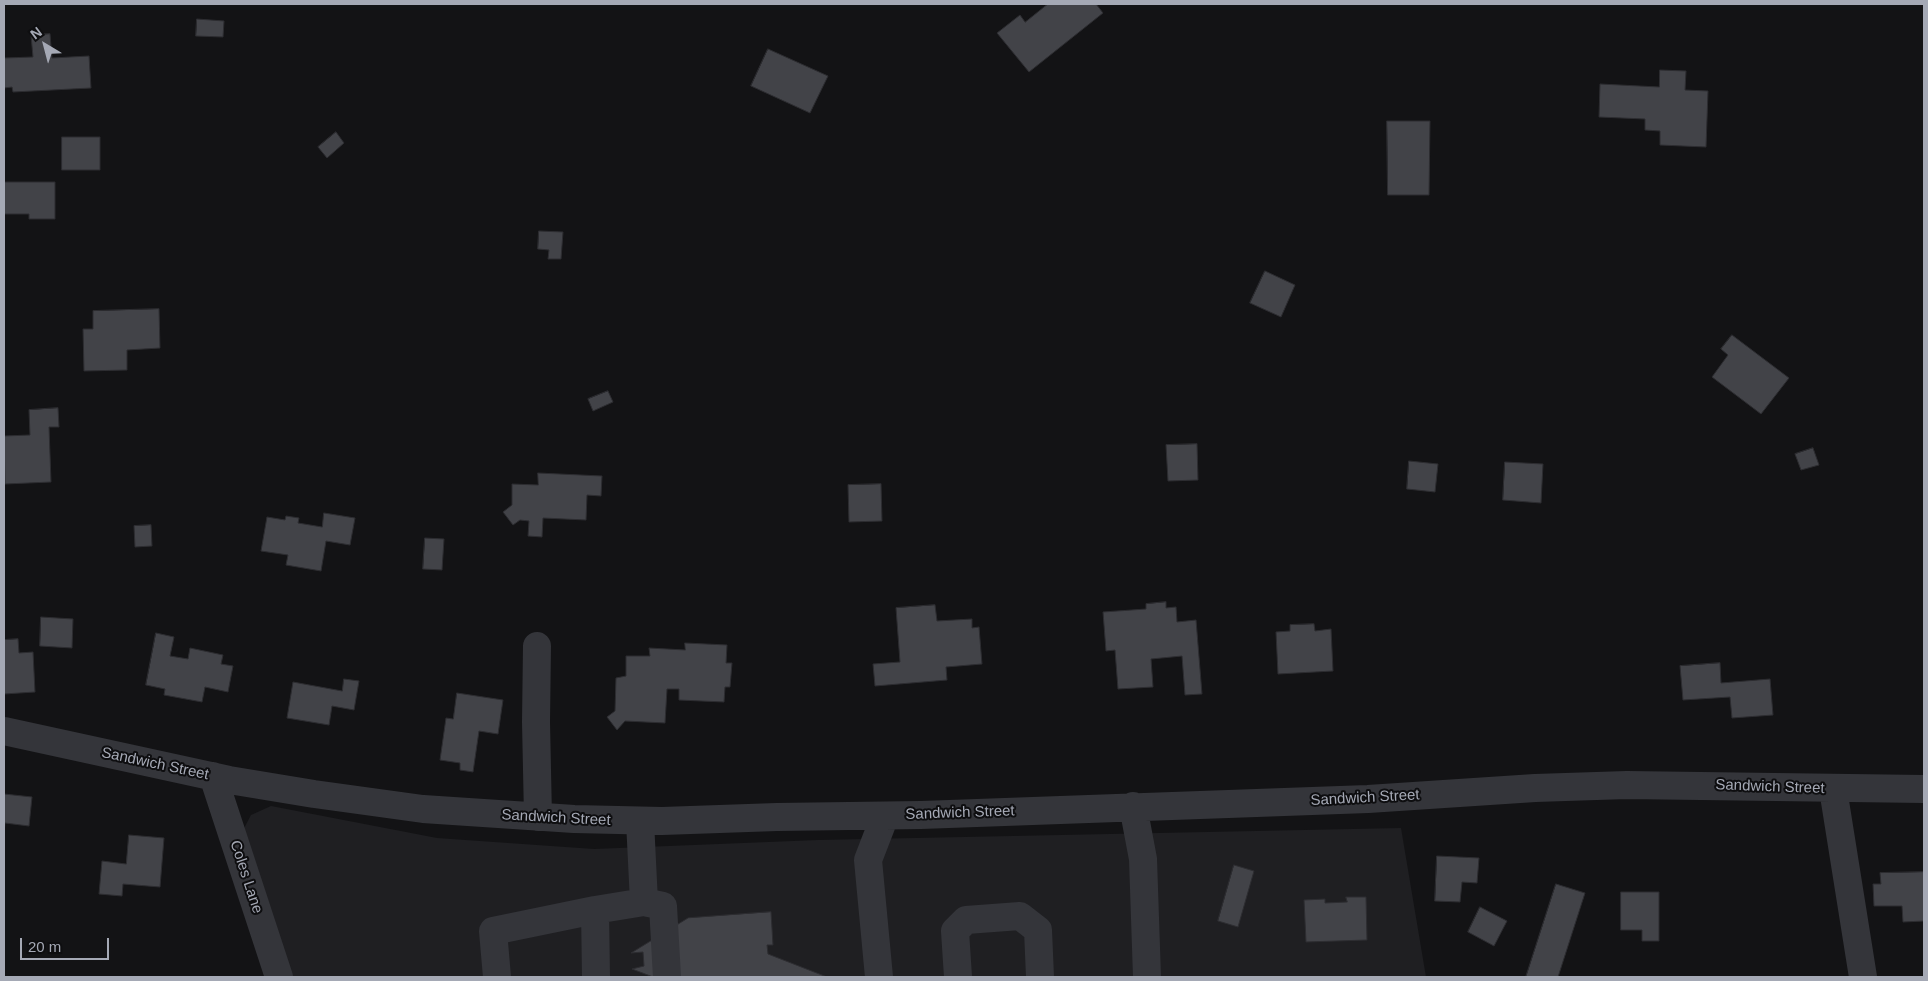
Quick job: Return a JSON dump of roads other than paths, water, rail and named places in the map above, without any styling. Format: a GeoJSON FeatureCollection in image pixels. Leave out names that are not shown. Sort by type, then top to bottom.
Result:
{"type":"FeatureCollection","features":[{"type":"Feature","properties":{"kind":"street"},"geometry":{"type":"LineString","coordinates":[[537,646],[538,817]]}},
{"type":"Feature","properties":{"kind":"street","name":"Sandwich Street"},"geometry":{"type":"LineString","coordinates":[[4,731],[271,788],[387,805],[538,817],[640,821],[1108,809],[1133,806],[1368,799],[1535,788],[1627,785],[1924,789]]}},
{"type":"Feature","properties":{"kind":"street","name":"Coles Lane"},"geometry":{"type":"LineString","coordinates":[[214,776],[280,977]]}},
{"type":"Feature","properties":{"kind":"street"},"geometry":{"type":"LineString","coordinates":[[1834,789],[1862,977]]}},
{"type":"Feature","properties":{"kind":"street"},"geometry":{"type":"LineString","coordinates":[[1133,806],[1143,859],[1147,977]]}},
{"type":"Feature","properties":{"kind":"street"},"geometry":{"type":"LineString","coordinates":[[879,977],[868,860],[885,816]]}},
{"type":"Feature","properties":{"kind":"street"},"geometry":{"type":"LineString","coordinates":[[640,821],[644,902]]}},
{"type":"Feature","properties":{"kind":"street"},"geometry":{"type":"LineString","coordinates":[[497,977],[494,931],[644,902],[664,906],[667,977]]}},
{"type":"Feature","properties":{"kind":"street"},"geometry":{"type":"LineString","coordinates":[[595,910],[596,977]]}},
{"type":"Feature","properties":{"kind":"street"},"geometry":{"type":"LineString","coordinates":[[958,977],[955,931],[966,920],[1020,916],[1038,930],[1040,977]]}}]}
